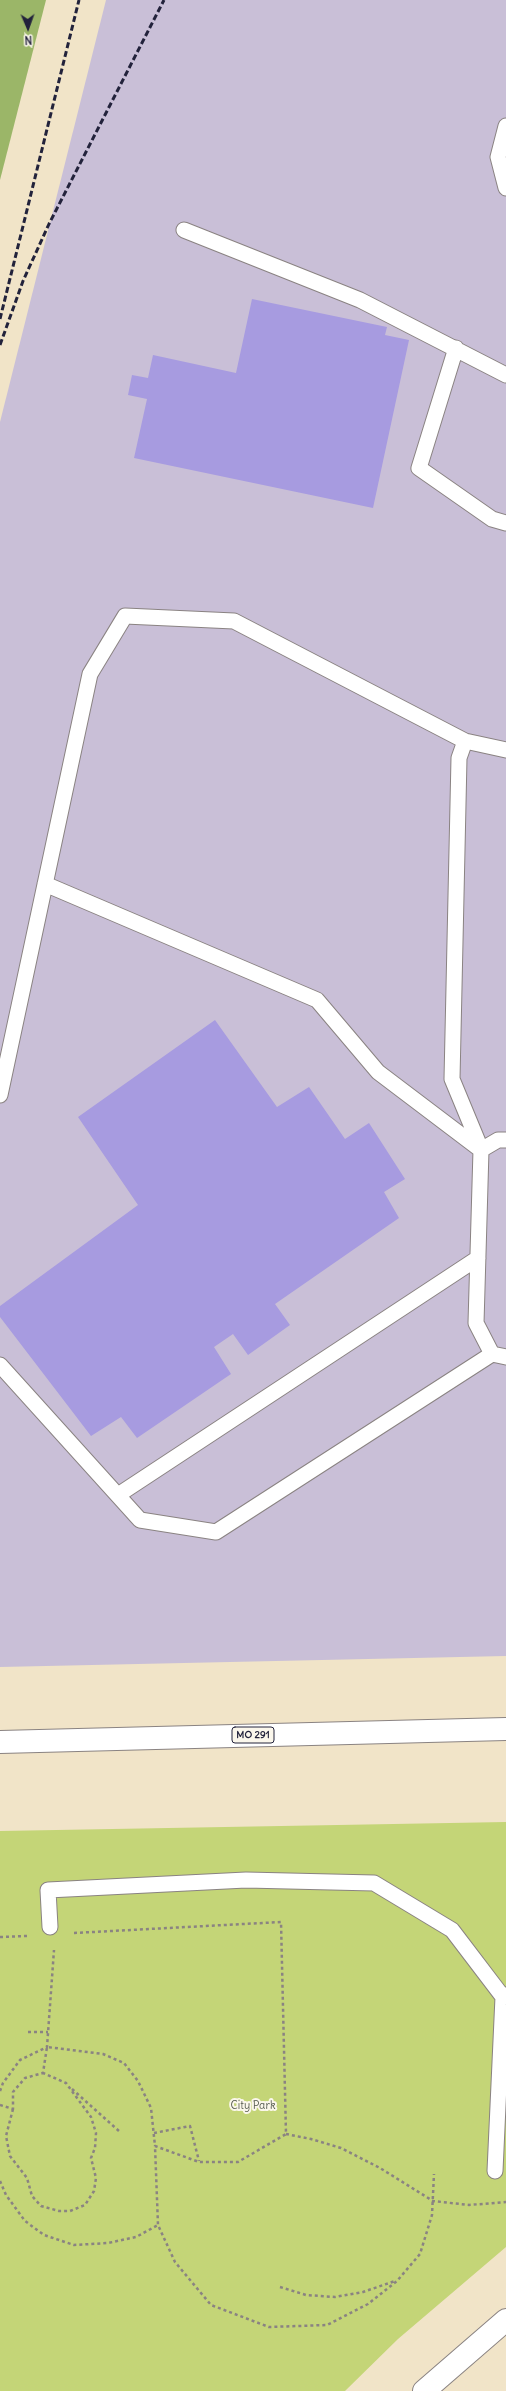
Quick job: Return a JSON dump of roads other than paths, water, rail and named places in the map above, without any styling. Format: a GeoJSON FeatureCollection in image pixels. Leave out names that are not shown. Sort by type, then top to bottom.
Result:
{"type":"FeatureCollection","features":[{"type":"Feature","properties":{"kind":"main road","name":"MO 291"},"geometry":{"type":"LineString","coordinates":[[0,1742],[506,1729]]}},
{"type":"Feature","properties":{"kind":"main road"},"geometry":{"type":"LineString","coordinates":[[424,2391],[506,2320]]}},
{"type":"Feature","properties":{"kind":"lane"},"geometry":{"type":"LineString","coordinates":[[506,126],[498,157],[506,188]]}},
{"type":"Feature","properties":{"kind":"lane"},"geometry":{"type":"LineString","coordinates":[[184,230],[360,300],[506,375]]}},
{"type":"Feature","properties":{"kind":"lane"},"geometry":{"type":"LineString","coordinates":[[456,348],[420,468],[492,519],[506,523]]}},
{"type":"Feature","properties":{"kind":"lane"},"geometry":{"type":"LineString","coordinates":[[0,1095],[90,674],[125,616],[234,621],[465,741],[506,750]]}},
{"type":"Feature","properties":{"kind":"lane"},"geometry":{"type":"LineString","coordinates":[[0,1364],[140,1520],[216,1532],[499,1356],[476,1323],[481,1150],[452,1079],[459,758],[465,741]]}},
{"type":"Feature","properties":{"kind":"lane"},"geometry":{"type":"LineString","coordinates":[[45,884],[317,1000],[378,1072],[481,1150]]}},
{"type":"Feature","properties":{"kind":"lane"},"geometry":{"type":"LineString","coordinates":[[481,1150],[498,1140],[506,1140]]}},
{"type":"Feature","properties":{"kind":"lane"},"geometry":{"type":"LineString","coordinates":[[118,1495],[478,1258]]}},
{"type":"Feature","properties":{"kind":"lane"},"geometry":{"type":"LineString","coordinates":[[50,1927],[48,1890],[246,1880],[374,1883],[452,1930],[504,1996],[495,2171]]}},
{"type":"Feature","properties":{"kind":"railway"},"geometry":{"type":"LineString","coordinates":[[0,319],[79,0]]}},
{"type":"Feature","properties":{"kind":"railway"},"geometry":{"type":"LineString","coordinates":[[0,345],[23,281],[49,224],[164,0]]}},
{"type":"Feature","properties":{"kind":"park label","name":"City Park"},"geometry":{"type":"Point","coordinates":[253,2106]}}]}
